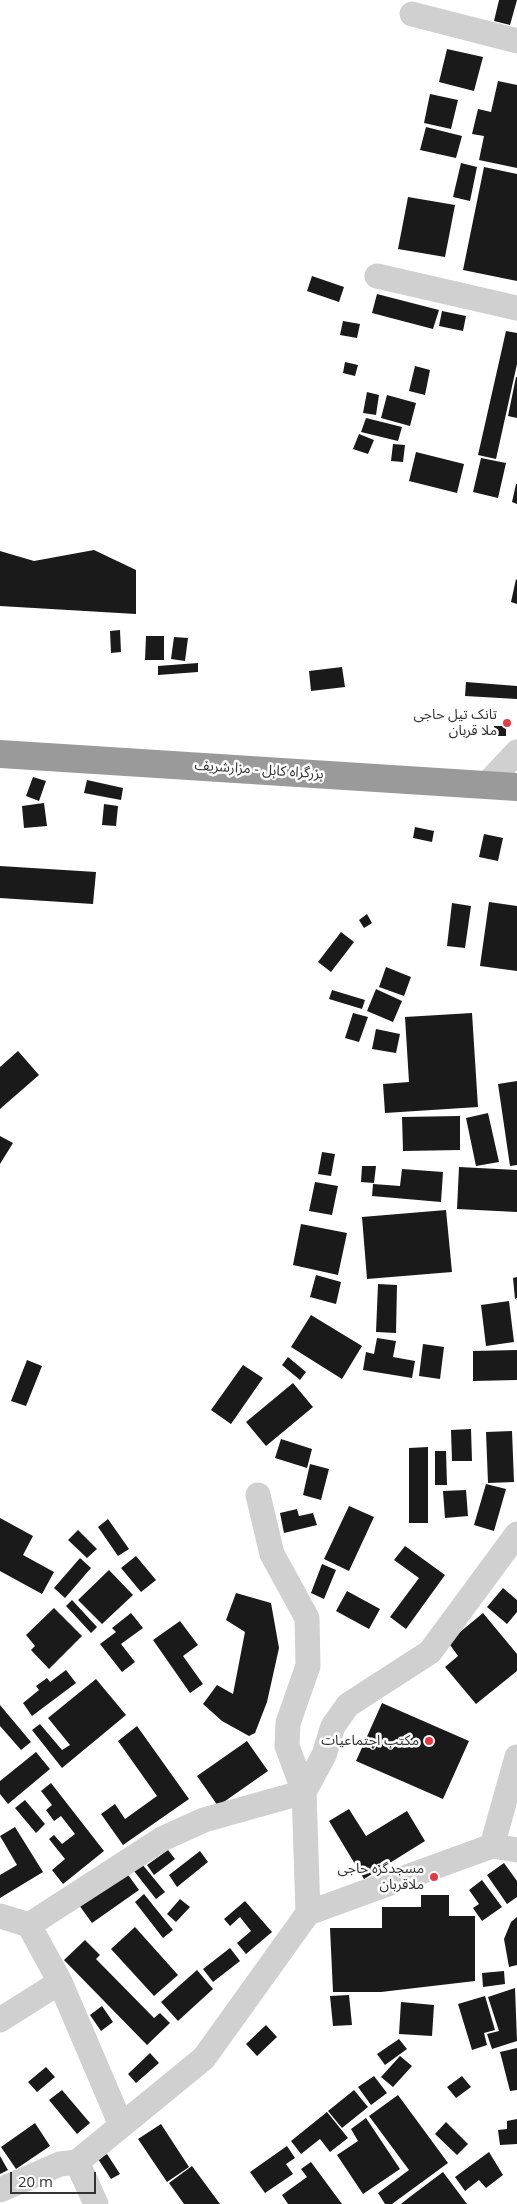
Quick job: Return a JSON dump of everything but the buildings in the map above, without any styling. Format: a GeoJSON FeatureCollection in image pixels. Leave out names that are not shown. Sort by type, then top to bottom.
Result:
{"type":"FeatureCollection","features":[{"type":"Feature","properties":{"kind":"highway","name":"بزرگراه کابل - مزارشریف"},"geometry":{"type":"LineString","coordinates":[[0,754],[517,787]]}},
{"type":"Feature","properties":{"kind":"street"},"geometry":{"type":"LineString","coordinates":[[412,14],[517,41]]}},
{"type":"Feature","properties":{"kind":"street"},"geometry":{"type":"LineString","coordinates":[[378,276],[517,308]]}},
{"type":"Feature","properties":{"kind":"street"},"geometry":{"type":"LineString","coordinates":[[487,784],[517,752]]}},
{"type":"Feature","properties":{"kind":"street"},"geometry":{"type":"LineString","coordinates":[[258,1495],[272,1554],[307,1618],[308,1666],[288,1723],[287,1746],[304,1792],[308,1913]]}},
{"type":"Feature","properties":{"kind":"street"},"geometry":{"type":"LineString","coordinates":[[29,1925],[162,1839],[204,1820],[304,1792],[324,1755],[333,1726],[348,1706],[430,1652],[517,1534]]}},
{"type":"Feature","properties":{"kind":"street"},"geometry":{"type":"LineString","coordinates":[[492,1846],[517,1758]]}},
{"type":"Feature","properties":{"kind":"street"},"geometry":{"type":"LineString","coordinates":[[0,2190],[60,2164],[77,2162],[204,2058],[308,1913],[492,1846],[517,1850]]}},
{"type":"Feature","properties":{"kind":"street"},"geometry":{"type":"LineString","coordinates":[[0,1916],[29,1925],[60,1982],[121,2125]]}},
{"type":"Feature","properties":{"kind":"street"},"geometry":{"type":"LineString","coordinates":[[0,2020],[60,1982]]}},
{"type":"Feature","properties":{"kind":"street"},"geometry":{"type":"LineString","coordinates":[[77,2162],[96,2204]]}},
{"type":"Feature","properties":{"kind":"place","name":"تانک تیل حاجی ملا قربان"},"geometry":{"type":"Point","coordinates":[507,723]}},
{"type":"Feature","properties":{"kind":"place","name":"مکتب اجتماعیات"},"geometry":{"type":"Point","coordinates":[429,1741]}},
{"type":"Feature","properties":{"kind":"place","name":"مسجدگزه حاجی ملاقربان"},"geometry":{"type":"Point","coordinates":[434,1877]}}]}
